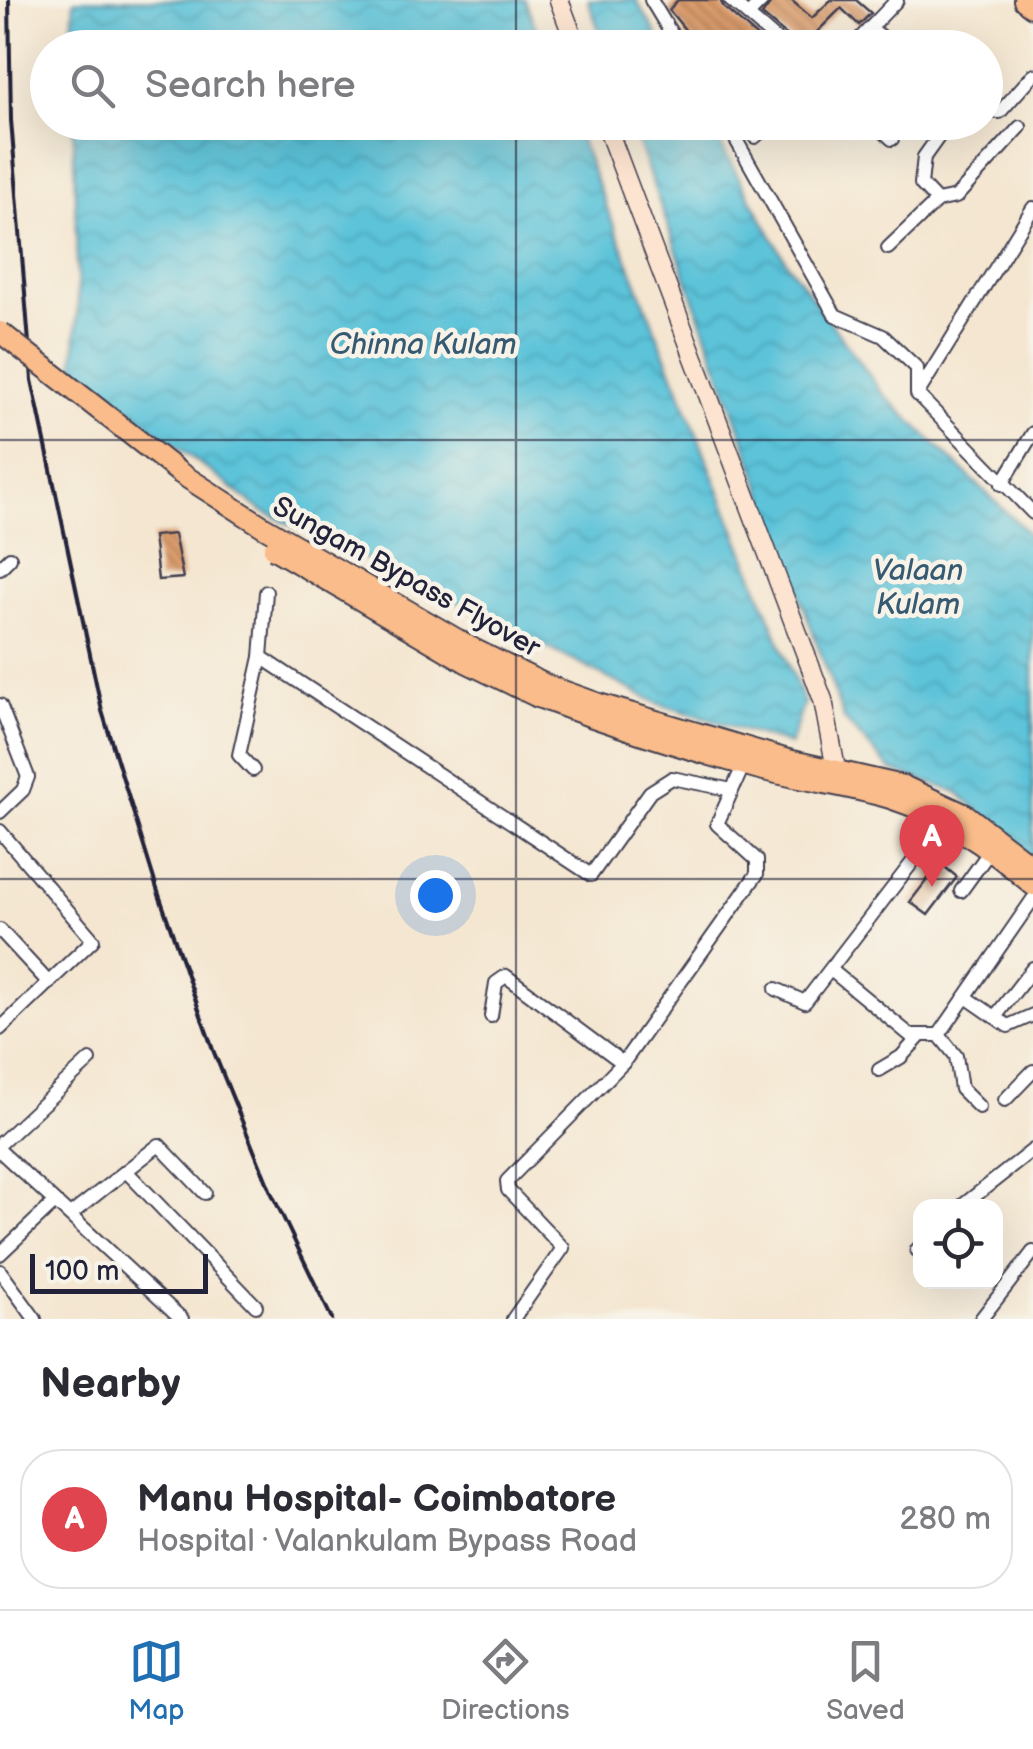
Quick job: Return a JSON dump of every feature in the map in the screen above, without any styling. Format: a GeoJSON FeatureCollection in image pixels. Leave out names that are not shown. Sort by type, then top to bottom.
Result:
{"type":"FeatureCollection","features":[{"type":"Feature","properties":{"kind":"highway"},"geometry":{"type":"LineString","coordinates":[[1025,0],[1033,6]]}},
{"type":"Feature","properties":{"kind":"main road","name":"Sungam Bypass Flyover"},"geometry":{"type":"LineString","coordinates":[[0,332],[180,473],[592,718],[744,764],[835,778]]}},
{"type":"Feature","properties":{"kind":"main road","name":"Sungam Bypass Flyover"},"geometry":{"type":"LineString","coordinates":[[0,349],[174,485],[466,662],[542,691],[788,760],[835,778]]}},
{"type":"Feature","properties":{"kind":"main road"},"geometry":{"type":"LineString","coordinates":[[835,778],[944,821],[1033,885]]}},
{"type":"Feature","properties":{"kind":"main road"},"geometry":{"type":"LineString","coordinates":[[835,778],[903,786],[966,815],[1033,866]]}},
{"type":"Feature","properties":{"kind":"street"},"geometry":{"type":"LineString","coordinates":[[559,0],[570,30]]}},
{"type":"Feature","properties":{"kind":"street"},"geometry":{"type":"LineString","coordinates":[[651,0],[669,30]]}},
{"type":"Feature","properties":{"kind":"street"},"geometry":{"type":"LineString","coordinates":[[730,0],[765,30]]}},
{"type":"Feature","properties":{"kind":"street"},"geometry":{"type":"LineString","coordinates":[[748,15],[763,0]]}},
{"type":"Feature","properties":{"kind":"street"},"geometry":{"type":"LineString","coordinates":[[873,30],[870,28],[898,0]]}},
{"type":"Feature","properties":{"kind":"street"},"geometry":{"type":"LineString","coordinates":[[1003,109],[1033,74]]}},
{"type":"Feature","properties":{"kind":"street"},"geometry":{"type":"LineString","coordinates":[[888,248],[937,201],[956,196],[1020,128]]}},
{"type":"Feature","properties":{"kind":"street"},"geometry":{"type":"LineString","coordinates":[[612,140],[823,700],[835,778]]}},
{"type":"Feature","properties":{"kind":"street"},"geometry":{"type":"LineString","coordinates":[[736,140],[835,314],[884,336],[917,368],[918,394],[1033,513]]}},
{"type":"Feature","properties":{"kind":"street"},"geometry":{"type":"LineString","coordinates":[[936,140],[924,157],[921,184],[937,201]]}},
{"type":"Feature","properties":{"kind":"street"},"geometry":{"type":"LineString","coordinates":[[918,394],[1033,208]]}},
{"type":"Feature","properties":{"kind":"street"},"geometry":{"type":"LineString","coordinates":[[1002,484],[1033,433]]}},
{"type":"Feature","properties":{"kind":"street"},"geometry":{"type":"LineString","coordinates":[[253,770],[238,755],[262,657],[266,592]]}},
{"type":"Feature","properties":{"kind":"street"},"geometry":{"type":"LineString","coordinates":[[262,657],[591,874],[650,792],[672,778],[732,790]]}},
{"type":"Feature","properties":{"kind":"street"},"geometry":{"type":"LineString","coordinates":[[0,705],[28,776],[23,790],[0,812]]}},
{"type":"Feature","properties":{"kind":"street"},"geometry":{"type":"LineString","coordinates":[[513,1319],[563,1248],[508,1190],[507,1182],[623,1063],[757,874],[757,860],[717,824],[744,764]]}},
{"type":"Feature","properties":{"kind":"street"},"geometry":{"type":"LineString","coordinates":[[776,989],[804,1002],[944,821]]}},
{"type":"Feature","properties":{"kind":"street"},"geometry":{"type":"LineString","coordinates":[[0,830],[93,940],[0,1029]]}},
{"type":"Feature","properties":{"kind":"street"},"geometry":{"type":"LineString","coordinates":[[961,891],[990,851]]}},
{"type":"Feature","properties":{"kind":"street"},"geometry":{"type":"LineString","coordinates":[[939,1035],[1033,900]]}},
{"type":"Feature","properties":{"kind":"street"},"geometry":{"type":"LineString","coordinates":[[0,930],[49,983]]}},
{"type":"Feature","properties":{"kind":"street"},"geometry":{"type":"LineString","coordinates":[[995,1017],[1033,968]]}},
{"type":"Feature","properties":{"kind":"street"},"geometry":{"type":"LineString","coordinates":[[831,970],[910,1035],[939,1035]]}},
{"type":"Feature","properties":{"kind":"street"},"geometry":{"type":"LineString","coordinates":[[491,1016],[496,983],[506,976],[623,1063]]}},
{"type":"Feature","properties":{"kind":"street"},"geometry":{"type":"LineString","coordinates":[[966,996],[1008,1026],[1033,1015]]}},
{"type":"Feature","properties":{"kind":"street"},"geometry":{"type":"LineString","coordinates":[[878,1070],[901,1056],[921,1035]]}},
{"type":"Feature","properties":{"kind":"street"},"geometry":{"type":"LineString","coordinates":[[939,1035],[956,1056],[962,1088],[979,1107]]}},
{"type":"Feature","properties":{"kind":"street"},"geometry":{"type":"LineString","coordinates":[[90,1060],[0,1148],[182,1319]]}},
{"type":"Feature","properties":{"kind":"street"},"geometry":{"type":"LineString","coordinates":[[1005,1100],[1033,1071]]}},
{"type":"Feature","properties":{"kind":"street"},"geometry":{"type":"LineString","coordinates":[[70,1215],[159,1145],[205,1193]]}},
{"type":"Feature","properties":{"kind":"street"},"geometry":{"type":"LineString","coordinates":[[969,1199],[1032,1152]]}},
{"type":"Feature","properties":{"kind":"street"},"geometry":{"type":"LineString","coordinates":[[126,1171],[256,1306]]}},
{"type":"Feature","properties":{"kind":"street"},"geometry":{"type":"LineString","coordinates":[[0,1254],[55,1202]]}},
{"type":"Feature","properties":{"kind":"street"},"geometry":{"type":"LineString","coordinates":[[981,1319],[1033,1252]]}},
{"type":"Feature","properties":{"kind":"street"},"geometry":{"type":"LineString","coordinates":[[0,1271],[35,1319]]}},
{"type":"Feature","properties":{"kind":"water"},"geometry":{"type":"Polygon","coordinates":[[[74,0],[525,0],[536,30],[72,30],[74,0]]]}},
{"type":"Feature","properties":{"kind":"water"},"geometry":{"type":"Polygon","coordinates":[[[588,0],[636,0],[655,30],[599,30],[588,0]]]}},
{"type":"Feature","properties":{"kind":"water","name":"Chinna Kulam"},"geometry":{"type":"Polygon","coordinates":[[[73,140],[580,140],[804,703],[790,745],[657,703],[456,601],[262,511],[74,368],[78,302],[73,140]]]}},
{"type":"Feature","properties":{"kind":"water","name":"Valaan Kulam"},"geometry":{"type":"Polygon","coordinates":[[[637,140],[718,140],[787,263],[883,394],[1025,530],[1033,545],[1033,857],[957,792],[891,770],[844,719],[637,140]]]}},
{"type":"Feature","properties":{"kind":"building"},"geometry":{"type":"Polygon","coordinates":[[[678,0],[720,0],[749,30],[685,30],[669,10],[678,0]]]}},
{"type":"Feature","properties":{"kind":"building"},"geometry":{"type":"Polygon","coordinates":[[[773,0],[791,0],[812,18],[831,0],[856,0],[871,13],[859,25],[841,8],[819,30],[780,30],[762,15],[773,0]]]}},
{"type":"Feature","properties":{"kind":"building"},"geometry":{"type":"Polygon","coordinates":[[[174,534],[183,578],[158,580],[153,536],[174,534]]]}},
{"type":"Feature","properties":{"kind":"building"},"geometry":{"type":"Polygon","coordinates":[[[940,863],[957,877],[928,915],[910,902],[940,863]]]}},
{"type":"Feature","properties":{"kind":"railway"},"geometry":{"type":"LineString","coordinates":[[9,0],[11,120],[32,380],[102,711],[157,889],[213,1050],[271,1192],[332,1319]]}},
{"type":"Feature","properties":{"kind":"place","name":"Manu Hospital- Coimbatore"},"geometry":{"type":"Point","coordinates":[932,887]}}]}
